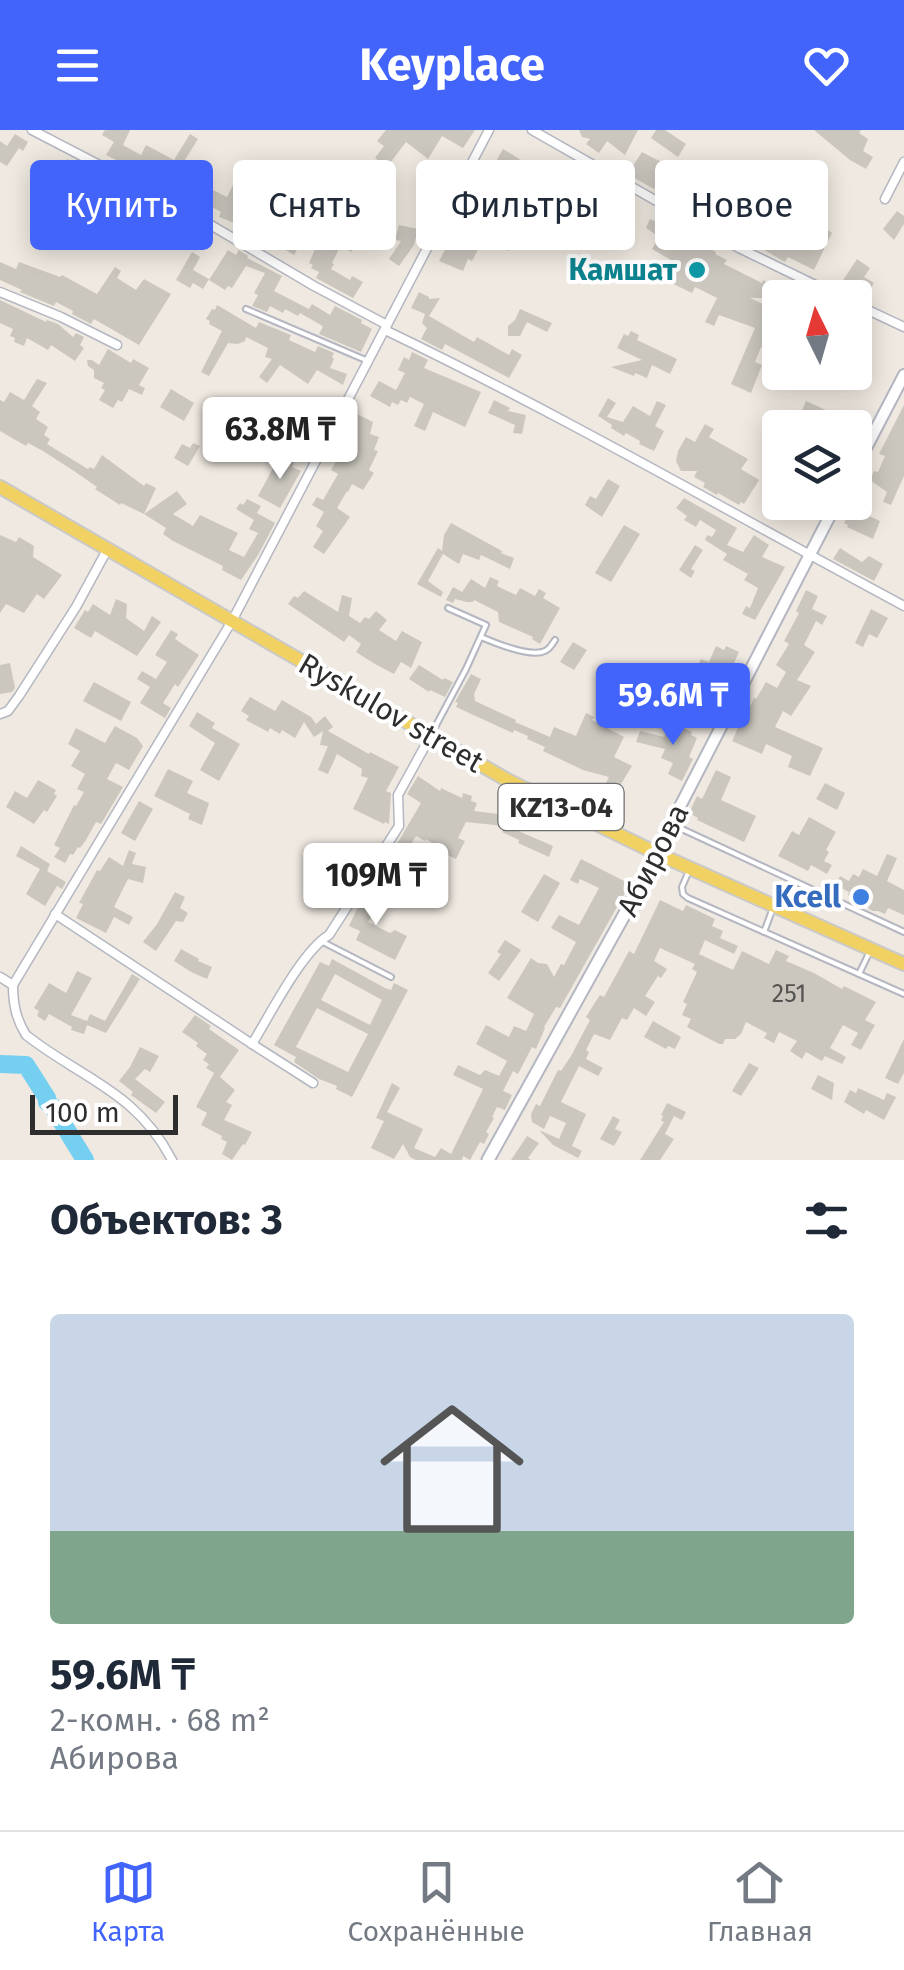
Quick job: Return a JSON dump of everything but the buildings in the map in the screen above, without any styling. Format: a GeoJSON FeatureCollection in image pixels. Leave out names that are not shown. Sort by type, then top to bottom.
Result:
{"type":"FeatureCollection","features":[{"type":"Feature","properties":{"kind":"main road","name":"Ryskulov street"},"geometry":{"type":"LineString","coordinates":[[0,488],[510,781],[656,853],[903,961]]}},
{"type":"Feature","properties":{"kind":"main road","name":"Абирова"},"geometry":{"type":"LineString","coordinates":[[488,1160],[656,853]]}},
{"type":"Feature","properties":{"kind":"street"},"geometry":{"type":"LineString","coordinates":[[32,130],[182,208],[386,328],[766,528],[904,606]]}},
{"type":"Feature","properties":{"kind":"street"},"geometry":{"type":"LineString","coordinates":[[172,1160],[160,1137],[119,1095],[26,1035],[18,1021],[12,985],[232,621],[489,130]]}},
{"type":"Feature","properties":{"kind":"street"},"geometry":{"type":"LineString","coordinates":[[532,130],[740,248],[805,280]]}},
{"type":"Feature","properties":{"kind":"street"},"geometry":{"type":"LineString","coordinates":[[885,199],[904,162]]}},
{"type":"Feature","properties":{"kind":"street"},"geometry":{"type":"LineString","coordinates":[[890,189],[904,188]]}},
{"type":"Feature","properties":{"kind":"street"},"geometry":{"type":"LineString","coordinates":[[0,292],[117,345]]}},
{"type":"Feature","properties":{"kind":"street"},"geometry":{"type":"LineString","coordinates":[[872,312],[904,327]]}},
{"type":"Feature","properties":{"kind":"street"},"geometry":{"type":"LineString","coordinates":[[872,436],[904,375]]}},
{"type":"Feature","properties":{"kind":"street","name":"Абирова"},"geometry":{"type":"LineString","coordinates":[[656,853],[827,520]]}},
{"type":"Feature","properties":{"kind":"street"},"geometry":{"type":"LineString","coordinates":[[0,714],[8,711],[19,696],[76,607],[106,550]]}},
{"type":"Feature","properties":{"kind":"street"},"geometry":{"type":"LineString","coordinates":[[252,1044],[296,973],[321,940],[330,935],[399,826],[398,796],[431,736]]}},
{"type":"Feature","properties":{"kind":"street"},"geometry":{"type":"LineString","coordinates":[[56,914],[313,1083]]}},
{"type":"Feature","properties":{"kind":"street"},"geometry":{"type":"LineString","coordinates":[[0,977],[12,985]]}},
{"type":"Feature","properties":{"kind":"lane"},"geometry":{"type":"LineString","coordinates":[[246,310],[368,362]]}},
{"type":"Feature","properties":{"kind":"lane"},"geometry":{"type":"LineString","coordinates":[[431,736],[486,625],[448,608]]}},
{"type":"Feature","properties":{"kind":"lane"},"geometry":{"type":"LineString","coordinates":[[481,637],[508,648],[537,653],[545,651],[555,640]]}},
{"type":"Feature","properties":{"kind":"lane"},"geometry":{"type":"LineString","coordinates":[[671,824],[904,932]]}},
{"type":"Feature","properties":{"kind":"lane"},"geometry":{"type":"LineString","coordinates":[[690,868],[683,894],[696,902],[904,994]]}},
{"type":"Feature","properties":{"kind":"lane"},"geometry":{"type":"LineString","coordinates":[[764,932],[775,906]]}},
{"type":"Feature","properties":{"kind":"lane"},"geometry":{"type":"LineString","coordinates":[[321,940],[391,977]]}},
{"type":"Feature","properties":{"kind":"lane"},"geometry":{"type":"LineString","coordinates":[[859,974],[870,949]]}},
{"type":"Feature","properties":{"kind":"waterway"},"geometry":{"type":"LineString","coordinates":[[0,1064],[26,1065],[85,1160]]}},
{"type":"Feature","properties":{"kind":"place","name":"Камшат"},"geometry":{"type":"Point","coordinates":[697,270]}},
{"type":"Feature","properties":{"kind":"place","name":"Kcell"},"geometry":{"type":"Point","coordinates":[861,897]}}]}
